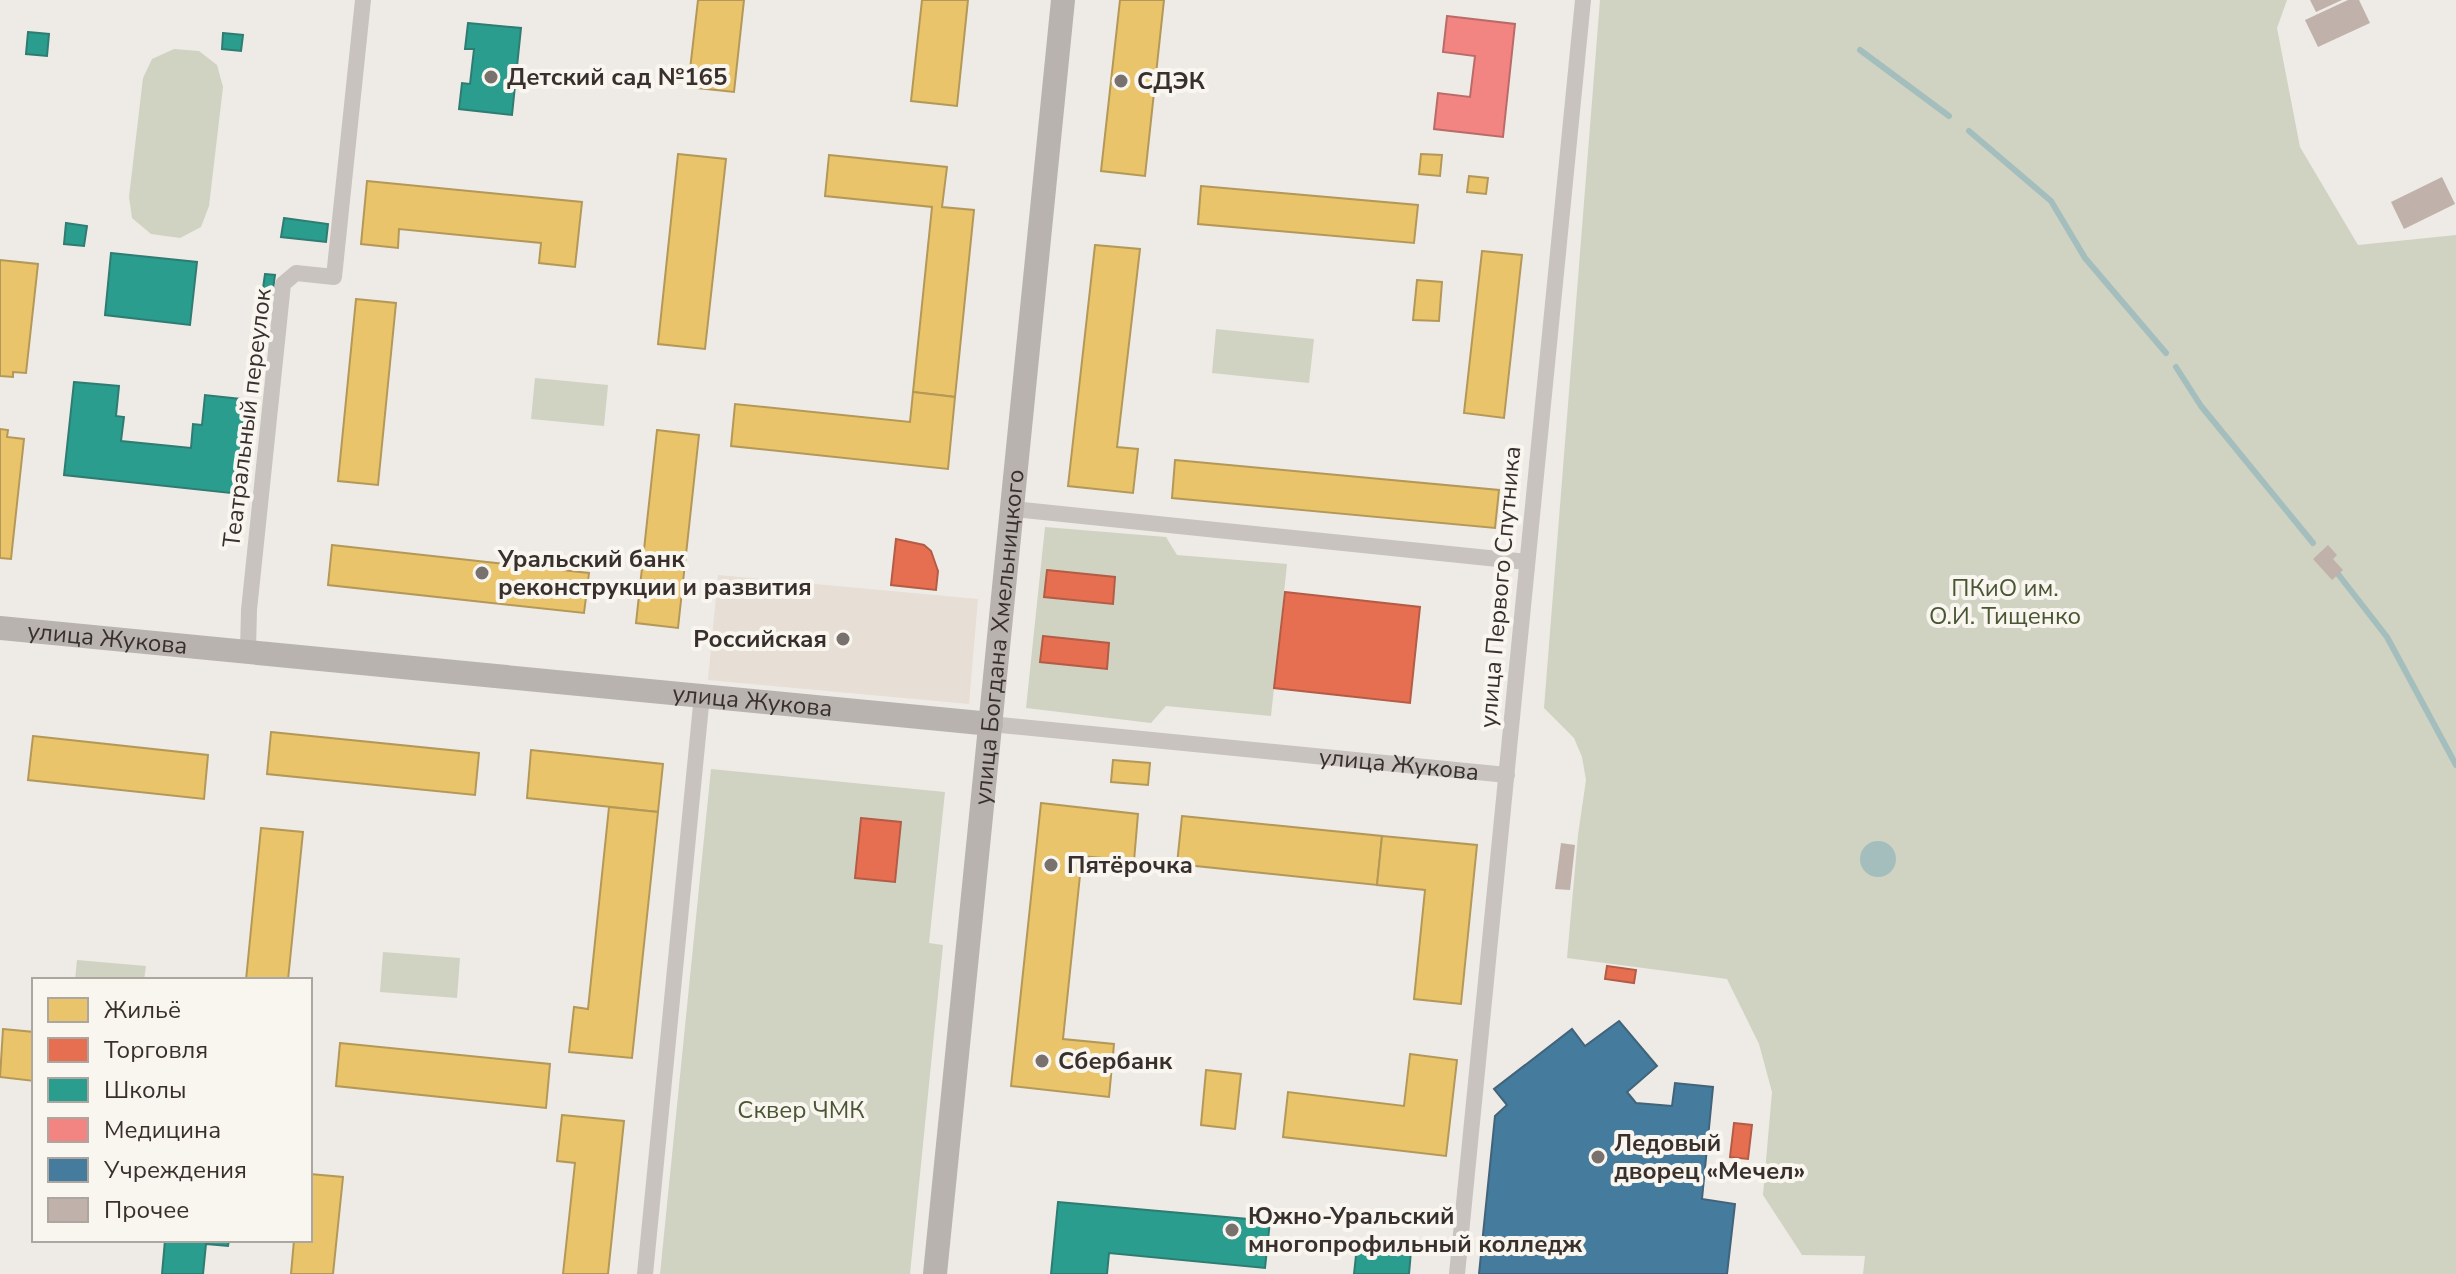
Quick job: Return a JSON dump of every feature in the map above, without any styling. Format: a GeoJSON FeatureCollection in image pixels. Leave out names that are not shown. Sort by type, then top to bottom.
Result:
{"type":"FeatureCollection","features":[{"type":"Feature","properties":{"kind":"main road","name":"улица Богдана Хмельницкого"},"geometry":{"type":"LineString","coordinates":[[935,1274],[1063,0]]}},
{"type":"Feature","properties":{"kind":"main road","name":"улица Жукова"},"geometry":{"type":"LineString","coordinates":[[0,628],[991,724]]}},
{"type":"Feature","properties":{"kind":"street","name":"Театральный переулок"},"geometry":{"type":"LineString","coordinates":[[248,650],[249,610],[283,284],[296,273],[334,277],[363,0]]}},
{"type":"Feature","properties":{"kind":"street","name":"улица Первого Спутника"},"geometry":{"type":"LineString","coordinates":[[1457,1274],[1583,0]]}},
{"type":"Feature","properties":{"kind":"street"},"geometry":{"type":"LineString","coordinates":[[1013,509],[1527,562]]}},
{"type":"Feature","properties":{"kind":"street"},"geometry":{"type":"LineString","coordinates":[[645,1274],[702,695]]}},
{"type":"Feature","properties":{"kind":"street","name":"улица Жукова"},"geometry":{"type":"LineString","coordinates":[[991,724],[1507,775]]}},
{"type":"Feature","properties":{"kind":"green space","name":"ПКиО им. О.И. Тищенко"},"geometry":{"type":"Polygon","coordinates":[[[1600,0],[2287,0],[2277,28],[2300,147],[2358,245],[2456,235],[2456,1274],[1863,1274],[1865,1256],[1802,1255],[1763,1195],[1772,1092],[1759,1044],[1727,979],[1567,958],[1586,780],[1582,757],[1574,738],[1544,708],[1600,0]]]}},
{"type":"Feature","properties":{"kind":"green space"},"geometry":{"type":"Polygon","coordinates":[[[174,49],[199,51],[217,65],[223,87],[209,206],[201,227],[180,238],[151,234],[132,218],[129,197],[143,78],[152,59],[174,49]]]}},
{"type":"Feature","properties":{"kind":"green space"},"geometry":{"type":"Polygon","coordinates":[[[1216,329],[1314,339],[1309,383],[1212,373],[1216,329]]]}},
{"type":"Feature","properties":{"kind":"green space"},"geometry":{"type":"Polygon","coordinates":[[[535,378],[608,385],[604,426],[531,419],[535,378]]]}},
{"type":"Feature","properties":{"kind":"green space"},"geometry":{"type":"Polygon","coordinates":[[[1045,527],[1166,537],[1177,555],[1287,564],[1271,716],[1166,706],[1151,723],[1026,708],[1045,527]]]}},
{"type":"Feature","properties":{"kind":"green space","name":"Сквер ЧМК"},"geometry":{"type":"Polygon","coordinates":[[[711,769],[945,792],[929,943],[943,945],[910,1274],[660,1274],[711,769]]]}},
{"type":"Feature","properties":{"kind":"green space"},"geometry":{"type":"Polygon","coordinates":[[[383,952],[460,958],[457,998],[380,992],[383,952]]]}},
{"type":"Feature","properties":{"kind":"green space"},"geometry":{"type":"Polygon","coordinates":[[[77,960],[146,966],[144,978],[75,978],[77,960]]]}},
{"type":"Feature","properties":{"kind":"shaded area","name":"Российская"},"geometry":{"type":"Polygon","coordinates":[[[718,575],[978,599],[969,704],[708,680],[718,575]]]}},
{"type":"Feature","properties":{"kind":"water"},"geometry":{"type":"Polygon","coordinates":[[[1878,841],[1891,846],[1896,859],[1891,872],[1878,877],[1865,872],[1860,859],[1865,846],[1878,841]]]}},
{"type":"Feature","properties":{"kind":"building: Жильё"},"geometry":{"type":"Polygon","coordinates":[[[698,0],[744,0],[734,92],[688,87],[698,0]]]}},
{"type":"Feature","properties":{"kind":"building: Жильё"},"geometry":{"type":"Polygon","coordinates":[[[922,0],[968,0],[957,106],[911,101],[922,0]]]}},
{"type":"Feature","properties":{"kind":"building: Жильё"},"geometry":{"type":"Polygon","coordinates":[[[1120,0],[1164,0],[1145,176],[1101,171],[1120,0]]]}},
{"type":"Feature","properties":{"kind":"building: Жильё"},"geometry":{"type":"Polygon","coordinates":[[[678,154],[726,159],[705,349],[658,344],[678,154]]]}},
{"type":"Feature","properties":{"kind":"building: Жильё"},"geometry":{"type":"Polygon","coordinates":[[[1421,154],[1442,155],[1440,176],[1419,174],[1421,154]]]}},
{"type":"Feature","properties":{"kind":"building: Жильё"},"geometry":{"type":"Polygon","coordinates":[[[829,155],[947,167],[942,207],[974,210],[955,397],[913,392],[932,207],[825,196],[829,155]]]}},
{"type":"Feature","properties":{"kind":"building: Жильё"},"geometry":{"type":"Polygon","coordinates":[[[1469,176],[1488,178],[1486,194],[1467,192],[1469,176]]]}},
{"type":"Feature","properties":{"kind":"building: Жильё"},"geometry":{"type":"Polygon","coordinates":[[[367,181],[582,202],[575,267],[539,263],[541,243],[399,229],[398,248],[361,244],[367,181]]]}},
{"type":"Feature","properties":{"kind":"building: Жильё"},"geometry":{"type":"Polygon","coordinates":[[[1201,186],[1418,205],[1414,243],[1198,224],[1201,186]]]}},
{"type":"Feature","properties":{"kind":"building: Жильё"},"geometry":{"type":"Polygon","coordinates":[[[1095,245],[1140,249],[1117,447],[1138,449],[1133,493],[1068,486],[1095,245]]]}},
{"type":"Feature","properties":{"kind":"building: Жильё"},"geometry":{"type":"Polygon","coordinates":[[[1482,251],[1522,255],[1504,418],[1464,413],[1482,251]]]}},
{"type":"Feature","properties":{"kind":"building: Жильё"},"geometry":{"type":"Polygon","coordinates":[[[0,260],[38,264],[26,373],[13,372],[13,377],[0,376],[0,260]]]}},
{"type":"Feature","properties":{"kind":"building: Жильё"},"geometry":{"type":"Polygon","coordinates":[[[1417,280],[1442,282],[1439,321],[1413,320],[1417,280]]]}},
{"type":"Feature","properties":{"kind":"building: Жильё"},"geometry":{"type":"Polygon","coordinates":[[[356,299],[396,303],[378,485],[338,481],[356,299]]]}},
{"type":"Feature","properties":{"kind":"building: Жильё"},"geometry":{"type":"Polygon","coordinates":[[[913,392],[955,397],[948,469],[731,446],[735,404],[910,422],[913,392]]]}},
{"type":"Feature","properties":{"kind":"building: Жильё"},"geometry":{"type":"Polygon","coordinates":[[[0,429],[8,430],[7,437],[24,439],[11,559],[0,558],[0,429]]]}},
{"type":"Feature","properties":{"kind":"building: Жильё"},"geometry":{"type":"Polygon","coordinates":[[[657,430],[699,435],[678,628],[636,623],[657,430]]]}},
{"type":"Feature","properties":{"kind":"building: Жильё"},"geometry":{"type":"Polygon","coordinates":[[[1175,460],[1499,490],[1495,528],[1172,498],[1175,460]]]}},
{"type":"Feature","properties":{"kind":"building: Жильё"},"geometry":{"type":"Polygon","coordinates":[[[332,545],[589,573],[584,613],[328,585],[332,545]]]}},
{"type":"Feature","properties":{"kind":"building: Жильё"},"geometry":{"type":"Polygon","coordinates":[[[271,732],[479,753],[475,795],[267,774],[271,732]]]}},
{"type":"Feature","properties":{"kind":"building: Жильё"},"geometry":{"type":"Polygon","coordinates":[[[33,736],[208,755],[204,799],[28,780],[33,736]]]}},
{"type":"Feature","properties":{"kind":"building: Жильё"},"geometry":{"type":"Polygon","coordinates":[[[531,750],[663,764],[658,812],[527,798],[531,750]]]}},
{"type":"Feature","properties":{"kind":"building: Жильё"},"geometry":{"type":"Polygon","coordinates":[[[1113,760],[1150,763],[1148,785],[1111,782],[1113,760]]]}},
{"type":"Feature","properties":{"kind":"building: Жильё"},"geometry":{"type":"Polygon","coordinates":[[[1041,803],[1138,814],[1134,861],[1082,856],[1063,1039],[1114,1044],[1109,1097],[1011,1086],[1041,803]]]}},
{"type":"Feature","properties":{"kind":"building: Жильё"},"geometry":{"type":"Polygon","coordinates":[[[609,807],[658,812],[632,1058],[569,1052],[574,1007],[588,1009],[609,807]]]}},
{"type":"Feature","properties":{"kind":"building: Жильё"},"geometry":{"type":"Polygon","coordinates":[[[1182,816],[1382,836],[1377,885],[1177,864],[1182,816]]]}},
{"type":"Feature","properties":{"kind":"building: Жильё"},"geometry":{"type":"Polygon","coordinates":[[[261,828],[303,832],[288,978],[246,978],[261,828]]]}},
{"type":"Feature","properties":{"kind":"building: Жильё"},"geometry":{"type":"Polygon","coordinates":[[[1382,836],[1477,845],[1461,1004],[1414,999],[1425,890],[1377,885],[1382,836]]]}},
{"type":"Feature","properties":{"kind":"building: Жильё"},"geometry":{"type":"Polygon","coordinates":[[[3,1029],[32,1032],[32,1081],[0,1077],[3,1029]]]}},
{"type":"Feature","properties":{"kind":"building: Жильё"},"geometry":{"type":"Polygon","coordinates":[[[340,1043],[550,1064],[546,1108],[336,1086],[340,1043]]]}},
{"type":"Feature","properties":{"kind":"building: Жильё"},"geometry":{"type":"Polygon","coordinates":[[[1410,1054],[1457,1060],[1446,1156],[1283,1137],[1288,1092],[1404,1106],[1410,1054]]]}},
{"type":"Feature","properties":{"kind":"building: Жильё"},"geometry":{"type":"Polygon","coordinates":[[[1206,1070],[1241,1074],[1235,1129],[1201,1125],[1206,1070]]]}},
{"type":"Feature","properties":{"kind":"building: Жильё"},"geometry":{"type":"Polygon","coordinates":[[[562,1115],[624,1121],[608,1274],[563,1274],[575,1163],[557,1161],[562,1115]]]}},
{"type":"Feature","properties":{"kind":"building: Жильё"},"geometry":{"type":"Polygon","coordinates":[[[312,1174],[343,1177],[333,1274],[291,1274],[294,1242],[312,1242],[312,1174]]]}},
{"type":"Feature","properties":{"kind":"building: Торговля"},"geometry":{"type":"Polygon","coordinates":[[[896,539],[924,545],[931,551],[938,571],[936,590],[891,585],[896,539]]]}},
{"type":"Feature","properties":{"kind":"building: Торговля"},"geometry":{"type":"Polygon","coordinates":[[[1047,570],[1115,577],[1113,604],[1044,597],[1047,570]]]}},
{"type":"Feature","properties":{"kind":"building: Торговля"},"geometry":{"type":"Polygon","coordinates":[[[1285,592],[1420,607],[1410,703],[1274,688],[1285,592]]]}},
{"type":"Feature","properties":{"kind":"building: Торговля"},"geometry":{"type":"Polygon","coordinates":[[[1043,636],[1109,643],[1107,669],[1040,662],[1043,636]]]}},
{"type":"Feature","properties":{"kind":"building: Торговля"},"geometry":{"type":"Polygon","coordinates":[[[861,818],[901,822],[895,882],[855,878],[861,818]]]}},
{"type":"Feature","properties":{"kind":"building: Торговля"},"geometry":{"type":"Polygon","coordinates":[[[1607,966],[1636,970],[1634,983],[1605,979],[1607,966]]]}},
{"type":"Feature","properties":{"kind":"building: Торговля"},"geometry":{"type":"Polygon","coordinates":[[[1734,1123],[1752,1125],[1748,1159],[1730,1157],[1734,1123]]]}},
{"type":"Feature","properties":{"kind":"building: Школы"},"geometry":{"type":"Polygon","coordinates":[[[468,23],[521,28],[512,115],[459,109],[462,83],[470,84],[474,49],[465,49],[468,23]]]}},
{"type":"Feature","properties":{"kind":"building: Школы"},"geometry":{"type":"Polygon","coordinates":[[[28,32],[49,34],[47,56],[26,54],[28,32]]]}},
{"type":"Feature","properties":{"kind":"building: Школы"},"geometry":{"type":"Polygon","coordinates":[[[223,33],[243,35],[241,51],[222,49],[223,33]]]}},
{"type":"Feature","properties":{"kind":"building: Школы"},"geometry":{"type":"Polygon","coordinates":[[[284,218],[328,224],[326,242],[281,237],[284,218]]]}},
{"type":"Feature","properties":{"kind":"building: Школы"},"geometry":{"type":"Polygon","coordinates":[[[66,223],[87,226],[84,246],[64,244],[66,223]]]}},
{"type":"Feature","properties":{"kind":"building: Школы"},"geometry":{"type":"Polygon","coordinates":[[[111,253],[197,262],[190,325],[105,315],[111,253]]]}},
{"type":"Feature","properties":{"kind":"building: Школы"},"geometry":{"type":"Polygon","coordinates":[[[265,274],[275,275],[272,297],[262,295],[265,274]]]}},
{"type":"Feature","properties":{"kind":"building: Школы"},"geometry":{"type":"Polygon","coordinates":[[[74,382],[119,386],[116,416],[124,417],[121,441],[191,448],[193,424],[202,425],[205,395],[250,400],[240,494],[64,475],[74,382]]]}},
{"type":"Feature","properties":{"kind":"building: Школы"},"geometry":{"type":"Polygon","coordinates":[[[1058,1202],[1270,1221],[1265,1268],[1109,1253],[1107,1274],[1051,1274],[1058,1202]]]}},
{"type":"Feature","properties":{"kind":"building: Школы"},"geometry":{"type":"Polygon","coordinates":[[[165,1242],[229,1242],[228,1246],[206,1244],[203,1274],[162,1274],[165,1242]]]}},
{"type":"Feature","properties":{"kind":"building: Школы"},"geometry":{"type":"Polygon","coordinates":[[[1357,1246],[1411,1251],[1409,1274],[1354,1274],[1357,1246]]]}},
{"type":"Feature","properties":{"kind":"building: Медицина"},"geometry":{"type":"Polygon","coordinates":[[[1447,16],[1515,24],[1503,137],[1434,129],[1438,93],[1470,97],[1475,56],[1443,52],[1447,16]]]}},
{"type":"Feature","properties":{"kind":"building: Учреждения","name":"Ледовый дворец «Мечел»"},"geometry":{"type":"Polygon","coordinates":[[[1619,1021],[1657,1066],[1627,1092],[1636,1103],[1672,1106],[1675,1083],[1713,1087],[1702,1199],[1735,1204],[1727,1274],[1479,1274],[1495,1116],[1507,1105],[1494,1089],[1572,1029],[1585,1046],[1619,1021]]]}},
{"type":"Feature","properties":{"kind":"building: Прочее"},"geometry":{"type":"Polygon","coordinates":[[[2310,0],[2342,0],[2316,12],[2310,0]]]}},
{"type":"Feature","properties":{"kind":"building: Прочее"},"geometry":{"type":"Polygon","coordinates":[[[2348,0],[2359,0],[2370,23],[2318,47],[2305,20],[2348,0]]]}},
{"type":"Feature","properties":{"kind":"building: Прочее"},"geometry":{"type":"Polygon","coordinates":[[[2442,177],[2455,204],[2404,229],[2391,202],[2442,177]]]}},
{"type":"Feature","properties":{"kind":"building: Прочее"},"geometry":{"type":"Polygon","coordinates":[[[2328,545],[2337,555],[2333,559],[2343,570],[2332,580],[2313,559],[2328,545]]]}},
{"type":"Feature","properties":{"kind":"building: Прочее"},"geometry":{"type":"Polygon","coordinates":[[[1561,843],[1575,845],[1570,890],[1555,889],[1561,843]]]}},
{"type":"Feature","properties":{"kind":"waterway"},"geometry":{"type":"LineString","coordinates":[[1860,50],[1949,116]]}},
{"type":"Feature","properties":{"kind":"waterway"},"geometry":{"type":"LineString","coordinates":[[1969,131],[2051,201],[2085,258],[2166,353]]}},
{"type":"Feature","properties":{"kind":"waterway"},"geometry":{"type":"LineString","coordinates":[[2176,367],[2201,406],[2313,543]]}},
{"type":"Feature","properties":{"kind":"waterway"},"geometry":{"type":"LineString","coordinates":[[2338,574],[2387,637],[2456,765]]}},
{"type":"Feature","properties":{"kind":"place","name":"Детский сад №165"},"geometry":{"type":"Point","coordinates":[491,77]}},
{"type":"Feature","properties":{"kind":"place","name":"СДЭК"},"geometry":{"type":"Point","coordinates":[1121,81]}},
{"type":"Feature","properties":{"kind":"place","name":"Уральский банк реконструкции и развития"},"geometry":{"type":"Point","coordinates":[482,573]}},
{"type":"Feature","properties":{"kind":"place","name":"Российская"},"geometry":{"type":"Point","coordinates":[843,639]}},
{"type":"Feature","properties":{"kind":"place","name":"Пятёрочка"},"geometry":{"type":"Point","coordinates":[1051,865]}},
{"type":"Feature","properties":{"kind":"place","name":"Сбербанк"},"geometry":{"type":"Point","coordinates":[1042,1061]}},
{"type":"Feature","properties":{"kind":"place","name":"Ледовый дворец «Мечел»"},"geometry":{"type":"Point","coordinates":[1598,1157]}},
{"type":"Feature","properties":{"kind":"place","name":"Южно-Уральский многопрофильный колледж"},"geometry":{"type":"Point","coordinates":[1232,1230]}}]}
